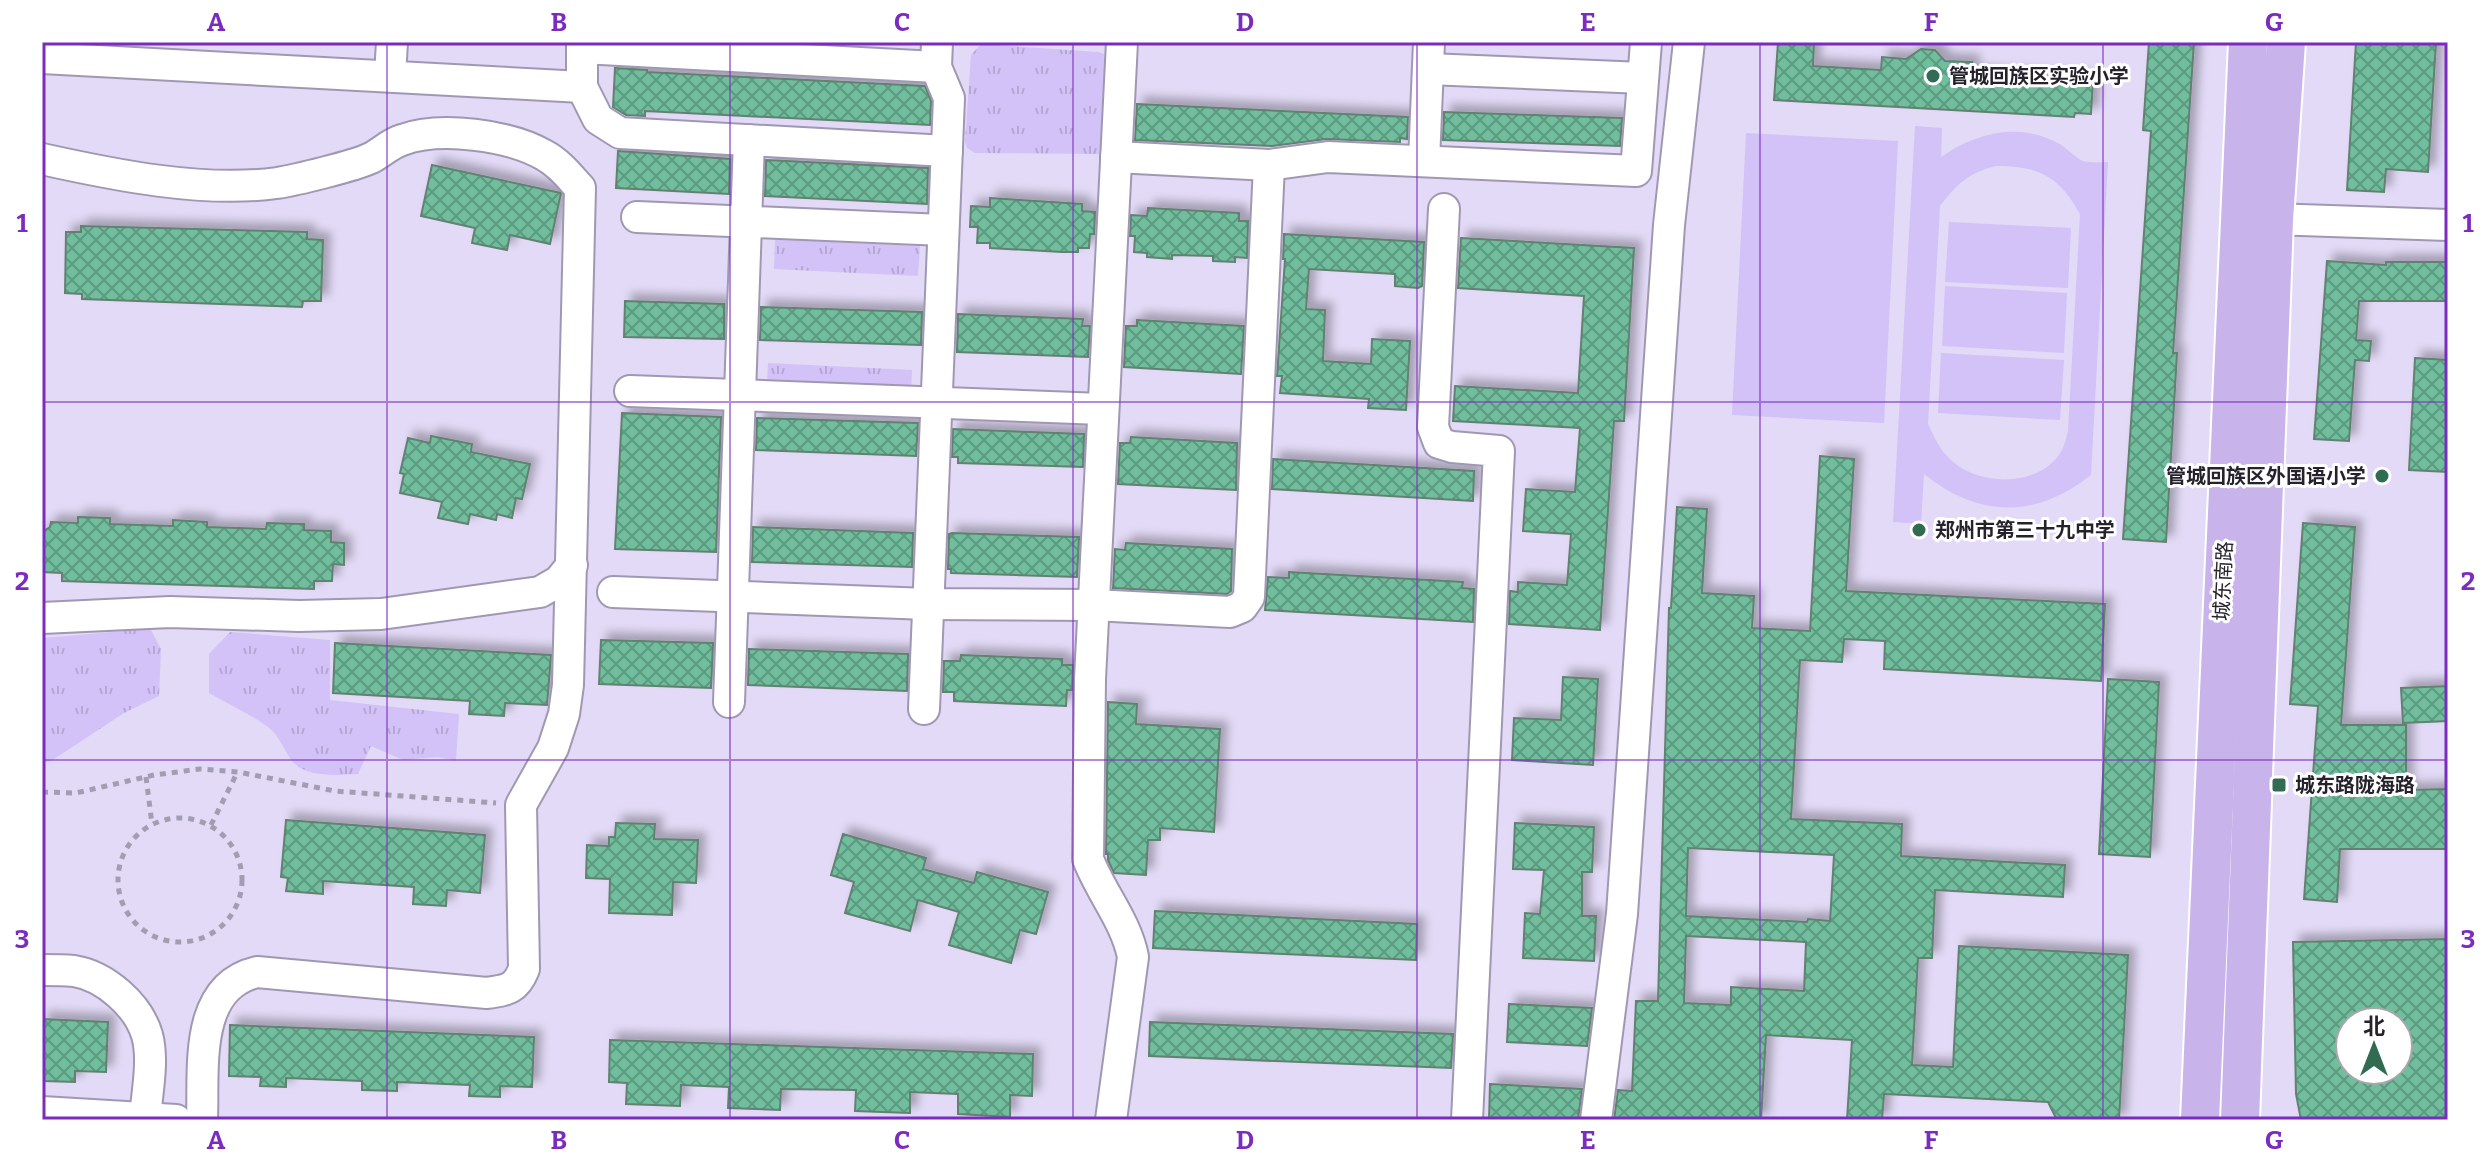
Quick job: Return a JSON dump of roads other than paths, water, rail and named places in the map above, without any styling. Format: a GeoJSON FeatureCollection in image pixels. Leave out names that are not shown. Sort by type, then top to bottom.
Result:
{"type":"FeatureCollection","features":[{"type":"Feature","properties":{"kind":"main road","name":"城东南路"},"geometry":{"type":"LineString","coordinates":[[2200,1120],[2248,42]]}},
{"type":"Feature","properties":{"kind":"main road","name":"城东南路"},"geometry":{"type":"LineString","coordinates":[[2240,1120],[2274,219],[2286,42]]}},
{"type":"Feature","properties":{"kind":"street"},"geometry":{"type":"LineString","coordinates":[[390,76],[392,42]]}},
{"type":"Feature","properties":{"kind":"street"},"geometry":{"type":"LineString","coordinates":[[1111,1120],[1133,957],[1129,935],[1099,887],[1088,859],[1093,605],[1122,42]]}},
{"type":"Feature","properties":{"kind":"street"},"geometry":{"type":"LineString","coordinates":[[1116,157],[1269,165],[1328,157],[1636,171],[1646,42]]}},
{"type":"Feature","properties":{"kind":"street"},"geometry":{"type":"LineString","coordinates":[[1596,1120],[1622,914],[1669,225],[1689,42]]}},
{"type":"Feature","properties":{"kind":"street"},"geometry":{"type":"LineString","coordinates":[[924,709],[935,403],[947,151],[949,98],[937,54],[582,45],[582,87],[598,119],[620,133],[947,151]]}},
{"type":"Feature","properties":{"kind":"street"},"geometry":{"type":"LineString","coordinates":[[42,58],[139,52],[390,76],[582,87]]}},
{"type":"Feature","properties":{"kind":"street"},"geometry":{"type":"LineString","coordinates":[[1424,161],[1429,56],[1643,78]]}},
{"type":"Feature","properties":{"kind":"street"},"geometry":{"type":"LineString","coordinates":[[42,159],[97,171],[176,181],[231,185],[277,183],[368,160],[402,140],[441,133],[483,135],[542,153],[558,164],[580,188],[568,685],[564,714],[553,748],[521,805],[524,969],[518,985],[508,990],[476,993],[257,972],[244,975],[227,986],[212,1007],[207,1029],[202,1120]]}},
{"type":"Feature","properties":{"kind":"street"},"geometry":{"type":"LineString","coordinates":[[729,702],[749,140]]}},
{"type":"Feature","properties":{"kind":"street"},"geometry":{"type":"LineString","coordinates":[[613,592],[928,604],[1093,605],[1230,612],[1242,607],[1249,597],[1269,165]]}},
{"type":"Feature","properties":{"kind":"street"},"geometry":{"type":"LineString","coordinates":[[1444,209],[1433,427],[1439,443],[1499,451],[1467,1120]]}},
{"type":"Feature","properties":{"kind":"street"},"geometry":{"type":"LineString","coordinates":[[637,217],[943,230]]}},
{"type":"Feature","properties":{"kind":"street"},"geometry":{"type":"LineString","coordinates":[[2274,219],[2448,225]]}},
{"type":"Feature","properties":{"kind":"street"},"geometry":{"type":"LineString","coordinates":[[630,391],[1102,409]]}},
{"type":"Feature","properties":{"kind":"street"},"geometry":{"type":"LineString","coordinates":[[42,618],[170,612],[299,616],[381,614],[540,592],[559,581],[572,565]]}},
{"type":"Feature","properties":{"kind":"street"},"geometry":{"type":"LineString","coordinates":[[42,970],[75,971],[100,980],[126,1001],[147,1036],[149,1064],[145,1118]]}},
{"type":"Feature","properties":{"kind":"street"},"geometry":{"type":"LineString","coordinates":[[42,1112],[176,1120]]}},
{"type":"Feature","properties":{"kind":"place","name":"管城回族区实验小学"},"geometry":{"type":"Point","coordinates":[1933,76]}},
{"type":"Feature","properties":{"kind":"place","name":"管城回族区外国语小学"},"geometry":{"type":"Point","coordinates":[2382,476]}},
{"type":"Feature","properties":{"kind":"place","name":"郑州市第三十九中学"},"geometry":{"type":"Point","coordinates":[1919,530]}},
{"type":"Feature","properties":{"kind":"place","name":"城东路陇海路"},"geometry":{"type":"Point","coordinates":[2279,785]}}]}
